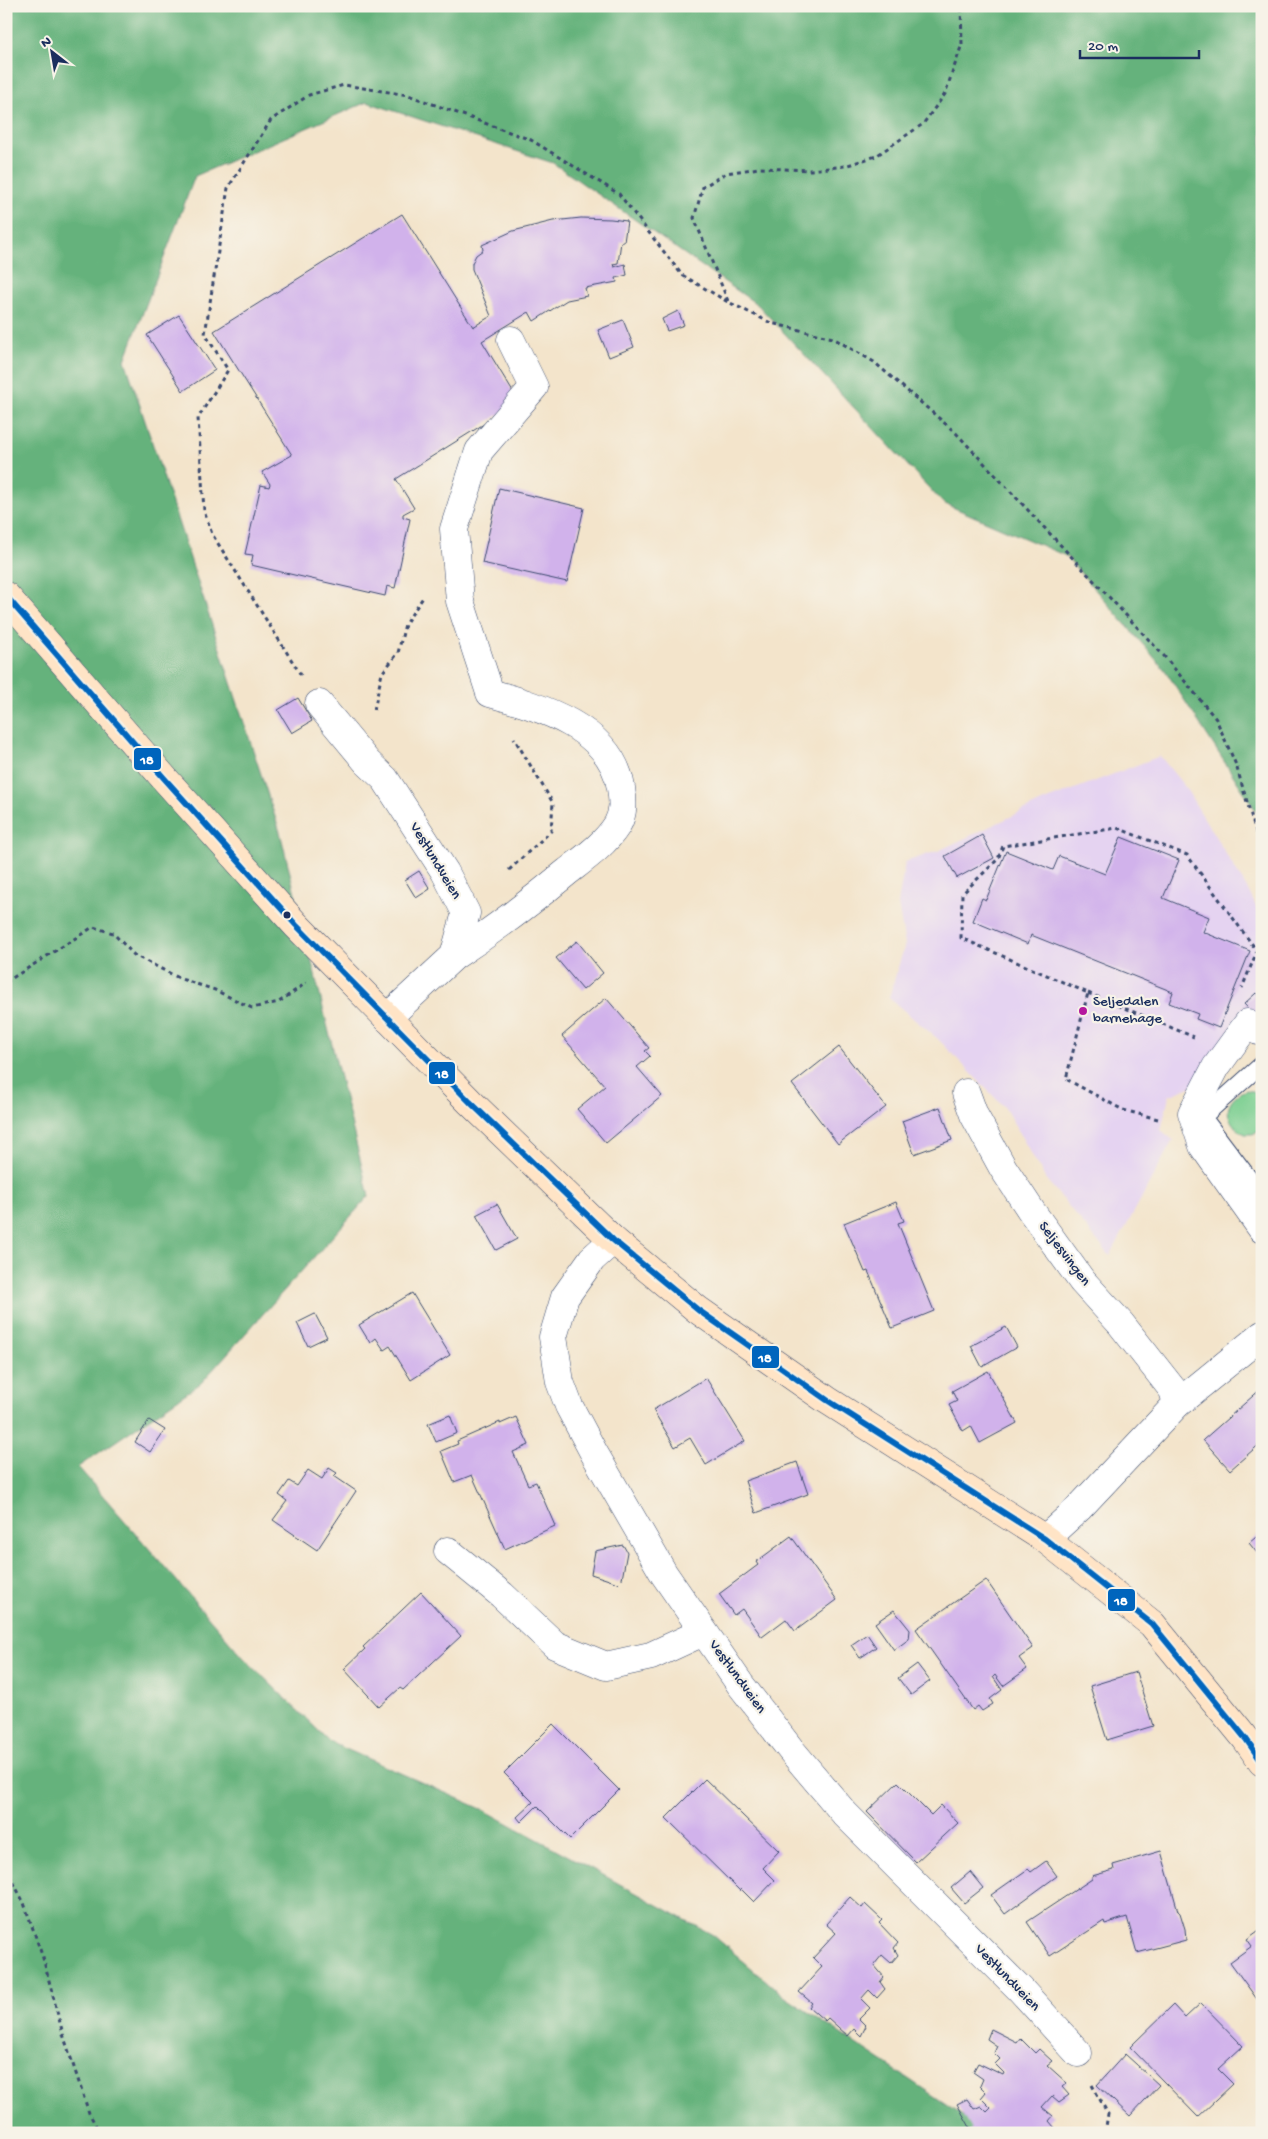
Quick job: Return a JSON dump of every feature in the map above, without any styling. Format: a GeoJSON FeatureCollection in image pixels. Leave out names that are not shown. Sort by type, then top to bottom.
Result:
{"type":"FeatureCollection","features":[{"type":"Feature","properties":{"kind":"main road"},"geometry":{"type":"LineString","coordinates":[[6,596],[164,778],[331,961],[470,1102],[613,1240],[698,1310],[819,1395],[1045,1539],[1152,1624],[1246,1738],[1262,1762]]}},
{"type":"Feature","properties":{"kind":"street"},"geometry":{"type":"LineString","coordinates":[[387,1018],[454,956],[513,916],[603,842],[618,824],[624,805],[620,780],[611,760],[590,734],[552,714],[490,693],[460,601],[454,528],[479,451],[534,387],[511,340]]}},
{"type":"Feature","properties":{"kind":"street","name":"Vestlundveien"},"geometry":{"type":"LineString","coordinates":[[319,704],[368,762],[385,779],[449,880],[466,914],[454,956]]}},
{"type":"Feature","properties":{"kind":"street"},"geometry":{"type":"LineString","coordinates":[[1262,1028],[1258,1031],[1248,1024],[1242,1031],[1216,1066],[1192,1113],[1203,1146],[1262,1229]]}},
{"type":"Feature","properties":{"kind":"street","name":"Seljesvingen"},"geometry":{"type":"LineString","coordinates":[[966,1093],[974,1115],[998,1159],[1032,1212],[1082,1281],[1121,1324],[1173,1390],[1178,1404]]}},
{"type":"Feature","properties":{"kind":"street","name":"Vestlundveien"},"geometry":{"type":"LineString","coordinates":[[613,1240],[592,1259],[565,1297],[553,1337],[560,1382],[569,1406],[594,1453],[664,1574],[751,1698],[845,1814],[1020,1989],[1078,2053]]}},
{"type":"Feature","properties":{"kind":"street"},"geometry":{"type":"LineString","coordinates":[[1045,1539],[1078,1508],[1178,1404],[1262,1334]]}},
{"type":"Feature","properties":{"kind":"street"},"geometry":{"type":"LineString","coordinates":[[448,1551],[502,1595],[555,1645],[606,1666],[651,1656],[703,1632]]}},
{"type":"Feature","properties":{"kind":"lane"},"geometry":{"type":"LineString","coordinates":[[1260,1190],[1203,1117],[1262,1064]]}},
{"type":"Feature","properties":{"kind":"path"},"geometry":{"type":"LineString","coordinates":[[728,302],[694,218],[703,187],[726,173],[759,168],[812,170],[845,166],[876,156],[922,124],[946,94],[962,44],[961,6]]}},
{"type":"Feature","properties":{"kind":"path"},"geometry":{"type":"LineString","coordinates":[[319,704],[212,534],[204,511],[198,418],[228,370],[205,334],[228,188],[271,120],[309,95],[344,85],[408,95],[532,140],[619,194],[682,274],[728,302],[771,323],[832,338],[874,362],[956,433],[1164,656],[1216,719],[1236,765],[1262,852]]}},
{"type":"Feature","properties":{"kind":"path"},"geometry":{"type":"LineString","coordinates":[[374,710],[382,672],[398,653],[405,624]]}},
{"type":"Feature","properties":{"kind":"path"},"geometry":{"type":"LineString","coordinates":[[490,693],[503,721],[552,803],[551,831],[507,872]]}},
{"type":"Feature","properties":{"kind":"path"},"geometry":{"type":"LineString","coordinates":[[1200,1039],[961,938],[962,894],[998,859],[1003,846],[1117,828],[1187,855],[1257,951],[1239,995]]}},
{"type":"Feature","properties":{"kind":"path"},"geometry":{"type":"LineString","coordinates":[[6,982],[93,928],[113,933],[134,955],[173,975],[215,990],[252,1008],[279,1002],[305,984],[331,961]]}},
{"type":"Feature","properties":{"kind":"path"},"geometry":{"type":"LineString","coordinates":[[1088,993],[1066,1079],[1123,1110],[1171,1122],[1194,1119]]}},
{"type":"Feature","properties":{"kind":"path"},"geometry":{"type":"LineString","coordinates":[[6,1868],[24,1903],[42,1958],[63,2034],[90,2113],[100,2133]]}},
{"type":"Feature","properties":{"kind":"path"},"geometry":{"type":"LineString","coordinates":[[1078,2053],[1108,2114],[1105,2133]]}},
{"type":"Feature","properties":{"kind":"shaded area","name":"Seljedalen barnehage"},"geometry":{"type":"Polygon","coordinates":[[[1160,756],[1185,787],[1248,890],[1262,919],[1262,1028],[1190,1087],[1169,1096],[1161,1130],[1173,1140],[1110,1256],[1045,1178],[1005,1108],[938,1039],[889,998],[905,944],[898,904],[905,862],[938,851],[1044,801],[1160,756]]]}},
{"type":"Feature","properties":{"kind":"green space"},"geometry":{"type":"Polygon","coordinates":[[[6,6],[1262,6],[1262,820],[1165,670],[1066,556],[943,503],[758,305],[553,163],[367,102],[195,176],[125,360],[280,832],[369,1196],[201,1383],[78,1467],[243,1657],[330,1742],[484,1810],[713,1935],[784,1996],[982,2128],[983,2133],[6,2133],[6,6]]]}},
{"type":"Feature","properties":{"kind":"green space"},"geometry":{"type":"Polygon","coordinates":[[[1246,1090],[1262,1093],[1262,1131],[1252,1134],[1245,1134],[1238,1129],[1229,1117],[1228,1111],[1233,1099],[1246,1090]]]}},
{"type":"Feature","properties":{"kind":"building"},"geometry":{"type":"Polygon","coordinates":[[[402,214],[473,327],[491,316],[472,269],[472,263],[476,255],[483,250],[482,245],[513,231],[553,221],[581,218],[627,221],[618,263],[613,264],[614,267],[625,264],[627,275],[616,278],[617,282],[585,288],[587,296],[567,300],[534,321],[529,312],[482,341],[519,402],[396,479],[414,508],[403,514],[403,517],[410,519],[395,588],[387,586],[385,596],[251,565],[253,555],[245,554],[261,485],[269,487],[270,484],[262,472],[292,455],[214,331],[402,214]]]}},
{"type":"Feature","properties":{"kind":"building"},"geometry":{"type":"Polygon","coordinates":[[[678,311],[684,325],[667,331],[662,319],[678,311]]]}},
{"type":"Feature","properties":{"kind":"building"},"geometry":{"type":"Polygon","coordinates":[[[179,315],[215,370],[183,391],[147,335],[179,315]]]}},
{"type":"Feature","properties":{"kind":"building"},"geometry":{"type":"Polygon","coordinates":[[[623,320],[634,347],[609,357],[598,330],[623,320]]]}},
{"type":"Feature","properties":{"kind":"building"},"geometry":{"type":"Polygon","coordinates":[[[499,488],[584,508],[567,582],[482,563],[499,488]]]}},
{"type":"Feature","properties":{"kind":"building"},"geometry":{"type":"Polygon","coordinates":[[[298,698],[312,721],[292,733],[278,710],[298,698]]]}},
{"type":"Feature","properties":{"kind":"building"},"geometry":{"type":"Polygon","coordinates":[[[982,835],[994,858],[957,878],[945,856],[982,835]]]}},
{"type":"Feature","properties":{"kind":"building"},"geometry":{"type":"Polygon","coordinates":[[[1121,837],[1179,860],[1163,898],[1209,917],[1203,932],[1250,951],[1219,1028],[1196,1019],[1198,1014],[1169,1003],[1173,992],[1031,935],[1028,944],[973,921],[982,898],[986,900],[1006,851],[1053,870],[1059,856],[1105,874],[1121,837]]]}},
{"type":"Feature","properties":{"kind":"building"},"geometry":{"type":"Polygon","coordinates":[[[419,871],[430,889],[416,898],[405,880],[419,871]]]}},
{"type":"Feature","properties":{"kind":"building"},"geometry":{"type":"Polygon","coordinates":[[[577,941],[603,973],[583,990],[556,958],[577,941]]]}},
{"type":"Feature","properties":{"kind":"building"},"geometry":{"type":"Polygon","coordinates":[[[1256,993],[1262,998],[1262,1023],[1244,1004],[1256,993]]]}},
{"type":"Feature","properties":{"kind":"building"},"geometry":{"type":"Polygon","coordinates":[[[606,998],[649,1048],[645,1051],[650,1056],[637,1067],[662,1096],[606,1143],[577,1109],[605,1086],[562,1036],[606,998]]]}},
{"type":"Feature","properties":{"kind":"building"},"geometry":{"type":"Polygon","coordinates":[[[839,1047],[886,1107],[838,1144],[792,1084],[839,1047]]]}},
{"type":"Feature","properties":{"kind":"building"},"geometry":{"type":"Polygon","coordinates":[[[940,1107],[952,1140],[914,1154],[902,1121],[940,1107]]]}},
{"type":"Feature","properties":{"kind":"building"},"geometry":{"type":"Polygon","coordinates":[[[896,1202],[904,1221],[898,1223],[934,1311],[892,1328],[868,1271],[865,1272],[844,1223],[896,1202]]]}},
{"type":"Feature","properties":{"kind":"building"},"geometry":{"type":"Polygon","coordinates":[[[497,1204],[517,1239],[496,1250],[476,1215],[497,1204]]]}},
{"type":"Feature","properties":{"kind":"building"},"geometry":{"type":"Polygon","coordinates":[[[412,1293],[450,1355],[411,1380],[390,1346],[384,1350],[376,1338],[370,1343],[359,1325],[412,1293]]]}},
{"type":"Feature","properties":{"kind":"building"},"geometry":{"type":"Polygon","coordinates":[[[315,1314],[327,1337],[308,1346],[297,1323],[315,1314]]]}},
{"type":"Feature","properties":{"kind":"building"},"geometry":{"type":"Polygon","coordinates":[[[1006,1327],[1017,1347],[982,1367],[971,1346],[1006,1327]]]}},
{"type":"Feature","properties":{"kind":"building"},"geometry":{"type":"Polygon","coordinates":[[[988,1371],[1017,1423],[980,1443],[971,1426],[963,1431],[949,1405],[957,1401],[952,1391],[988,1371]]]}},
{"type":"Feature","properties":{"kind":"building"},"geometry":{"type":"Polygon","coordinates":[[[706,1378],[745,1441],[706,1465],[690,1438],[675,1447],[653,1410],[706,1378]]]}},
{"type":"Feature","properties":{"kind":"building"},"geometry":{"type":"Polygon","coordinates":[[[1262,1388],[1262,1442],[1230,1470],[1203,1440],[1262,1388]]]}},
{"type":"Feature","properties":{"kind":"building"},"geometry":{"type":"Polygon","coordinates":[[[450,1415],[457,1433],[436,1442],[428,1424],[450,1415]]]}},
{"type":"Feature","properties":{"kind":"building"},"geometry":{"type":"Polygon","coordinates":[[[516,1417],[529,1445],[513,1452],[528,1485],[536,1482],[555,1526],[505,1549],[472,1475],[454,1482],[441,1451],[458,1444],[457,1441],[516,1417]]]}},
{"type":"Feature","properties":{"kind":"building"},"geometry":{"type":"Polygon","coordinates":[[[149,1420],[165,1430],[150,1452],[135,1442],[149,1420]]]}},
{"type":"Feature","properties":{"kind":"building"},"geometry":{"type":"Polygon","coordinates":[[[797,1462],[808,1494],[756,1513],[745,1481],[797,1462]]]}},
{"type":"Feature","properties":{"kind":"building"},"geometry":{"type":"Polygon","coordinates":[[[329,1468],[337,1473],[334,1476],[356,1491],[317,1550],[273,1520],[287,1501],[279,1495],[289,1481],[297,1486],[308,1470],[322,1479],[329,1468]]]}},
{"type":"Feature","properties":{"kind":"building"},"geometry":{"type":"Polygon","coordinates":[[[1262,1532],[1262,1559],[1249,1543],[1262,1532]]]}},
{"type":"Feature","properties":{"kind":"building"},"geometry":{"type":"Polygon","coordinates":[[[791,1536],[837,1600],[795,1631],[786,1619],[762,1637],[742,1609],[734,1615],[719,1594],[758,1565],[756,1562],[791,1536]]]}},
{"type":"Feature","properties":{"kind":"building"},"geometry":{"type":"Polygon","coordinates":[[[623,1545],[627,1552],[622,1579],[618,1583],[591,1574],[595,1551],[623,1545]]]}},
{"type":"Feature","properties":{"kind":"building"},"geometry":{"type":"Polygon","coordinates":[[[986,1580],[1033,1648],[1019,1658],[1027,1669],[1003,1686],[995,1675],[993,1677],[1002,1690],[990,1699],[993,1704],[982,1711],[978,1706],[973,1710],[916,1629],[986,1580]]]}},
{"type":"Feature","properties":{"kind":"building"},"geometry":{"type":"Polygon","coordinates":[[[421,1592],[461,1636],[403,1690],[400,1688],[379,1707],[344,1669],[365,1649],[363,1647],[421,1592]]]}},
{"type":"Feature","properties":{"kind":"building"},"geometry":{"type":"Polygon","coordinates":[[[894,1610],[910,1630],[909,1639],[894,1650],[875,1623],[894,1610]]]}},
{"type":"Feature","properties":{"kind":"building"},"geometry":{"type":"Polygon","coordinates":[[[867,1634],[876,1647],[860,1658],[851,1645],[867,1634]]]}},
{"type":"Feature","properties":{"kind":"building"},"geometry":{"type":"Polygon","coordinates":[[[917,1664],[930,1681],[911,1695],[898,1678],[917,1664]]]}},
{"type":"Feature","properties":{"kind":"building"},"geometry":{"type":"Polygon","coordinates":[[[1136,1672],[1153,1726],[1107,1740],[1090,1686],[1136,1672]]]}},
{"type":"Feature","properties":{"kind":"building"},"geometry":{"type":"Polygon","coordinates":[[[553,1724],[619,1790],[570,1839],[537,1806],[521,1822],[517,1817],[533,1802],[504,1773],[553,1724]]]}},
{"type":"Feature","properties":{"kind":"building"},"geometry":{"type":"Polygon","coordinates":[[[705,1779],[779,1851],[763,1868],[775,1880],[754,1902],[741,1889],[740,1891],[666,1818],[705,1779]]]}},
{"type":"Feature","properties":{"kind":"building"},"geometry":{"type":"Polygon","coordinates":[[[898,1782],[931,1815],[941,1805],[958,1823],[916,1862],[867,1812],[898,1782]]]}},
{"type":"Feature","properties":{"kind":"building"},"geometry":{"type":"Polygon","coordinates":[[[1161,1851],[1185,1929],[1186,1940],[1137,1953],[1127,1917],[1105,1924],[1104,1921],[1050,1956],[1027,1922],[1092,1879],[1092,1876],[1114,1870],[1113,1865],[1161,1851]]]}},
{"type":"Feature","properties":{"kind":"building"},"geometry":{"type":"Polygon","coordinates":[[[1046,1861],[1057,1876],[1005,1914],[991,1895],[1028,1869],[1031,1872],[1046,1861]]]}},
{"type":"Feature","properties":{"kind":"building"},"geometry":{"type":"Polygon","coordinates":[[[970,1872],[983,1888],[964,1903],[951,1888],[970,1872]]]}},
{"type":"Feature","properties":{"kind":"building"},"geometry":{"type":"Polygon","coordinates":[[[850,1897],[862,1908],[865,1904],[882,1920],[879,1923],[898,1943],[894,1948],[898,1955],[891,1963],[882,1955],[874,1965],[884,1977],[880,1982],[885,1989],[877,1998],[869,1990],[861,1999],[870,2008],[859,2019],[866,2026],[861,2036],[854,2029],[848,2036],[828,2018],[825,2021],[809,2007],[812,2003],[799,1992],[822,1967],[813,1958],[836,1933],[826,1924],[850,1897]]]}},
{"type":"Feature","properties":{"kind":"building"},"geometry":{"type":"Polygon","coordinates":[[[1262,1928],[1262,2001],[1259,2002],[1230,1962],[1252,1946],[1247,1939],[1262,1928]]]}},
{"type":"Feature","properties":{"kind":"building"},"geometry":{"type":"Polygon","coordinates":[[[1201,2003],[1243,2046],[1218,2069],[1233,2084],[1198,2117],[1130,2047],[1173,2005],[1185,2018],[1201,2003]]]}},
{"type":"Feature","properties":{"kind":"building"},"geometry":{"type":"Polygon","coordinates":[[[991,2029],[1017,2042],[1020,2038],[1035,2053],[1039,2049],[1052,2061],[1047,2065],[1067,2083],[1062,2087],[1069,2095],[1059,2102],[1052,2096],[1042,2107],[1053,2116],[1049,2121],[1055,2128],[1048,2133],[1042,2133],[1039,2130],[1036,2133],[967,2133],[971,2129],[957,2104],[967,2099],[974,2109],[981,2106],[987,2112],[991,2108],[981,2098],[986,2092],[980,2086],[983,2079],[973,2072],[978,2063],[1003,2075],[1004,2073],[995,2064],[1000,2059],[994,2053],[997,2046],[987,2039],[991,2029]]]}},
{"type":"Feature","properties":{"kind":"building"},"geometry":{"type":"Polygon","coordinates":[[[1125,2054],[1159,2085],[1130,2116],[1097,2085],[1125,2054]]]}},
{"type":"Feature","properties":{"kind":"transit line","name":"18"},"geometry":{"type":"LineString","coordinates":[[6,596],[164,778],[296,925],[470,1102],[613,1240],[698,1310],[827,1400],[1045,1539],[1152,1624],[1246,1739],[1262,1762]]}},
{"type":"Feature","properties":{"kind":"place","name":"Seljedalen barnehage"},"geometry":{"type":"Point","coordinates":[1083,1011]}}]}
